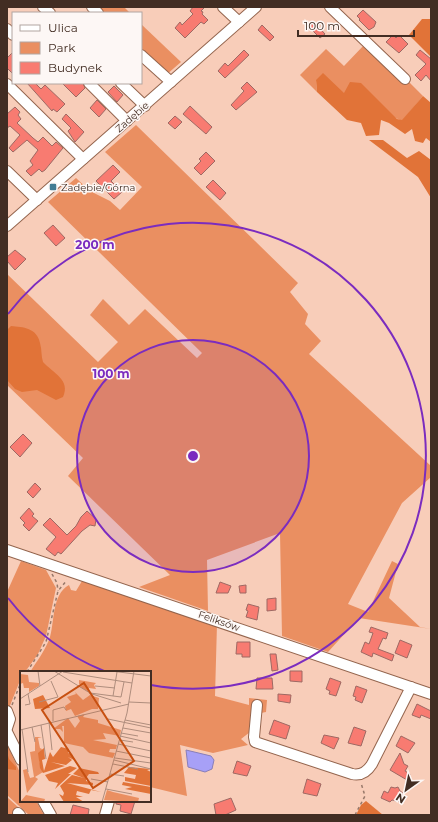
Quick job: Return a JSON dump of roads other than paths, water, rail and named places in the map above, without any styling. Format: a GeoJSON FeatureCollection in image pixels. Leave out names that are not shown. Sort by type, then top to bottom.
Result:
{"type":"FeatureCollection","features":[{"type":"Feature","properties":{"kind":"street"},"geometry":{"type":"LineString","coordinates":[[223,7],[239,22]]}},
{"type":"Feature","properties":{"kind":"street","name":"Zadębie"},"geometry":{"type":"LineString","coordinates":[[7,226],[256,7]]}},
{"type":"Feature","properties":{"kind":"street"},"geometry":{"type":"LineString","coordinates":[[330,7],[405,80]]}},
{"type":"Feature","properties":{"kind":"street"},"geometry":{"type":"LineString","coordinates":[[142,56],[171,82]]}},
{"type":"Feature","properties":{"kind":"street"},"geometry":{"type":"LineString","coordinates":[[7,84],[84,159]]}},
{"type":"Feature","properties":{"kind":"street"},"geometry":{"type":"LineString","coordinates":[[90,84],[127,121]]}},
{"type":"Feature","properties":{"kind":"street"},"geometry":{"type":"LineString","coordinates":[[123,84],[145,106]]}},
{"type":"Feature","properties":{"kind":"street"},"geometry":{"type":"LineString","coordinates":[[7,171],[37,200]]}},
{"type":"Feature","properties":{"kind":"street","name":"Feliksów"},"geometry":{"type":"LineString","coordinates":[[7,550],[70,570],[431,694]]}},
{"type":"Feature","properties":{"kind":"street"},"geometry":{"type":"LineString","coordinates":[[257,705],[254,737],[255,742],[352,774],[360,774],[367,771],[372,764],[411,687]]}},
{"type":"Feature","properties":{"kind":"street"},"geometry":{"type":"LineString","coordinates":[[7,728],[9,723],[8,712]]}},
{"type":"Feature","properties":{"kind":"street"},"geometry":{"type":"LineString","coordinates":[[7,732],[20,758]]}},
{"type":"Feature","properties":{"kind":"street"},"geometry":{"type":"LineString","coordinates":[[44,802],[51,815]]}},
{"type":"Feature","properties":{"kind":"street"},"geometry":{"type":"LineString","coordinates":[[105,815],[109,802]]}},
{"type":"Feature","properties":{"kind":"place","name":"Zadębie/Górna"},"geometry":{"type":"Point","coordinates":[53,187]}}]}
